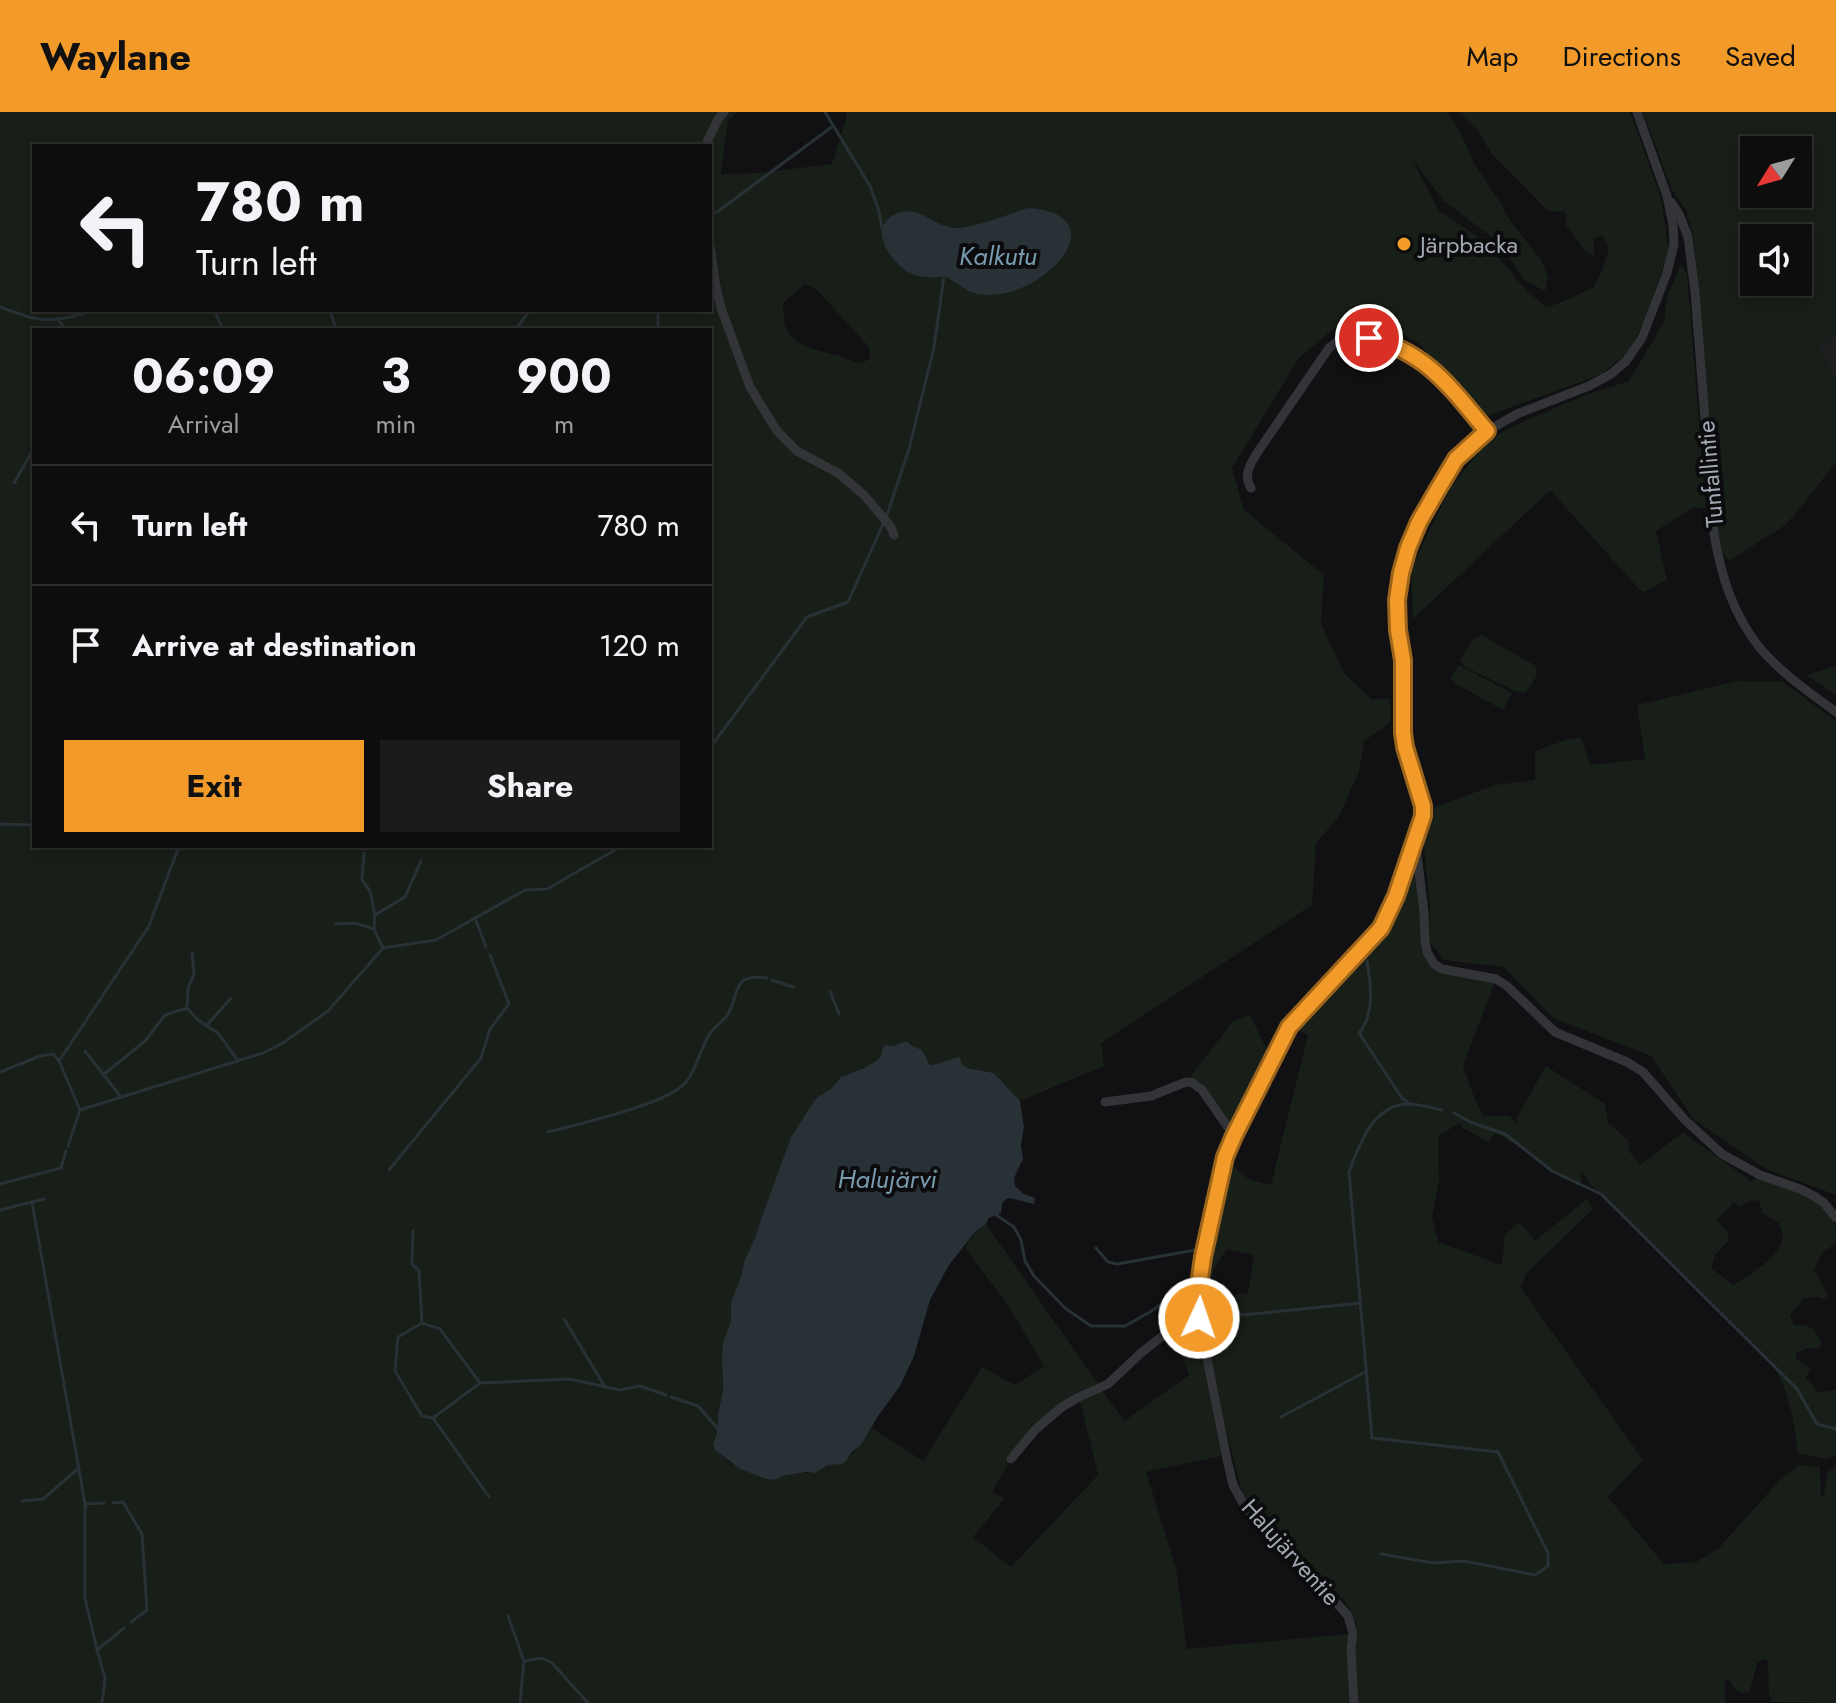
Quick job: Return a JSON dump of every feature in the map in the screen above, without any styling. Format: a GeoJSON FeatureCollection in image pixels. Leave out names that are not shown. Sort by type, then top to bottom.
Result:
{"type":"FeatureCollection","features":[{"type":"Feature","properties":{"kind":"street"},"geometry":{"type":"LineString","coordinates":[[706,144],[724,112]]}},
{"type":"Feature","properties":{"kind":"street","name":"Halujärventie"},"geometry":{"type":"LineString","coordinates":[[1354,1703],[1353,1633],[1348,1616],[1260,1525],[1233,1485],[1198,1308],[1203,1257],[1225,1157],[1234,1136],[1289,1027],[1381,928],[1396,896],[1423,816],[1403,733],[1403,660],[1397,600],[1408,548],[1419,522],[1456,459],[1487,431],[1517,414],[1589,386],[1611,374],[1635,350],[1648,324],[1674,244],[1667,196],[1637,112]]}},
{"type":"Feature","properties":{"kind":"street","name":"Tunfallintie"},"geometry":{"type":"LineString","coordinates":[[1667,196],[1679,214],[1688,237],[1714,534],[1720,569],[1732,601],[1760,648],[1800,685],[1836,712]]}},
{"type":"Feature","properties":{"kind":"street"},"geometry":{"type":"LineString","coordinates":[[712,260],[721,308],[750,387],[777,431],[797,451],[838,473],[864,495],[894,535]]}},
{"type":"Feature","properties":{"kind":"street"},"geometry":{"type":"LineString","coordinates":[[1251,488],[1248,467],[1329,348],[1348,336],[1384,342],[1413,355],[1433,369],[1487,431]]}},
{"type":"Feature","properties":{"kind":"street"},"geometry":{"type":"LineString","coordinates":[[1415,841],[1427,952],[1434,964],[1442,969],[1496,979],[1555,1032],[1627,1062],[1643,1072],[1684,1119],[1722,1154],[1760,1175],[1814,1196],[1836,1218]]}},
{"type":"Feature","properties":{"kind":"street"},"geometry":{"type":"LineString","coordinates":[[1105,1102],[1151,1096],[1186,1082],[1193,1083],[1202,1090],[1234,1136]]}},
{"type":"Feature","properties":{"kind":"street"},"geometry":{"type":"LineString","coordinates":[[1011,1459],[1035,1430],[1062,1407],[1108,1384],[1198,1308]]}},
{"type":"Feature","properties":{"kind":"shaded area"},"geometry":{"type":"Polygon","coordinates":[[[0,112],[739,112],[728,120],[721,174],[832,164],[846,112],[1448,112],[1506,215],[1542,261],[1548,278],[1545,291],[1524,280],[1500,243],[1444,201],[1412,159],[1438,210],[1486,242],[1526,290],[1546,307],[1593,288],[1609,248],[1602,235],[1593,239],[1595,257],[1586,252],[1565,224],[1567,215],[1563,211],[1549,212],[1491,153],[1479,132],[1459,112],[1630,112],[1661,198],[1669,251],[1646,316],[1625,355],[1600,375],[1478,419],[1420,344],[1378,321],[1342,322],[1299,358],[1232,468],[1244,510],[1324,575],[1321,624],[1344,673],[1372,700],[1390,698],[1390,723],[1364,741],[1359,772],[1338,818],[1316,843],[1312,905],[1101,1043],[1104,1066],[1020,1101],[994,1073],[967,1068],[950,1059],[942,1064],[930,1065],[921,1051],[910,1045],[882,1049],[876,1061],[841,1077],[831,1089],[816,1098],[791,1137],[731,1302],[715,1450],[730,1463],[775,1480],[782,1476],[815,1473],[828,1465],[846,1461],[872,1428],[923,1461],[982,1367],[1015,1385],[1044,1366],[1011,1310],[965,1247],[986,1224],[1124,1421],[1189,1375],[1175,1332],[1195,1316],[1221,1456],[1146,1472],[1176,1568],[1187,1649],[1348,1634],[1349,1703],[0,1703],[0,112]],[[1028,208],[962,228],[943,225],[907,211],[882,239],[899,264],[924,277],[944,276],[1027,285],[1053,269],[1028,208]],[[805,284],[783,303],[784,319],[790,335],[810,348],[855,362],[869,359],[868,346],[817,290],[805,284]],[[1079,1397],[1062,1407],[1011,1459],[992,1492],[1005,1498],[973,1537],[1011,1567],[1098,1475],[1079,1397]]]}},
{"type":"Feature","properties":{"kind":"shaded area"},"geometry":{"type":"Polygon","coordinates":[[[1643,112],[1836,112],[1836,335],[1818,347],[1836,378],[1836,462],[1784,526],[1729,561],[1721,551],[1719,537],[1694,239],[1686,210],[1672,190],[1643,112]]]}},
{"type":"Feature","properties":{"kind":"shaded area"},"geometry":{"type":"Polygon","coordinates":[[[1681,264],[1687,274],[1706,509],[1694,507],[1656,531],[1667,580],[1644,592],[1639,589],[1551,491],[1413,619],[1411,568],[1451,487],[1483,446],[1507,429],[1583,396],[1629,381],[1664,322],[1667,297],[1681,264]]]}},
{"type":"Feature","properties":{"kind":"shaded area"},"geometry":{"type":"Polygon","coordinates":[[[1836,335],[1836,378],[1818,347],[1836,335]]]}},
{"type":"Feature","properties":{"kind":"shaded area"},"geometry":{"type":"Polygon","coordinates":[[[1481,635],[1536,666],[1536,677],[1525,693],[1465,667],[1460,660],[1473,639],[1481,635]]]}},
{"type":"Feature","properties":{"kind":"shaded area"},"geometry":{"type":"Polygon","coordinates":[[[1459,665],[1512,693],[1503,710],[1454,683],[1451,677],[1459,665]]]}},
{"type":"Feature","properties":{"kind":"shaded area"},"geometry":{"type":"Polygon","coordinates":[[[1836,666],[1836,695],[1806,675],[1836,666]]]}},
{"type":"Feature","properties":{"kind":"shaded area"},"geometry":{"type":"Polygon","coordinates":[[[1737,681],[1783,682],[1836,721],[1836,1195],[1766,1169],[1693,1119],[1651,1056],[1553,1018],[1504,967],[1444,960],[1429,941],[1430,910],[1423,836],[1430,809],[1495,785],[1535,780],[1535,751],[1566,740],[1581,737],[1590,765],[1645,759],[1637,705],[1737,681]]]}},
{"type":"Feature","properties":{"kind":"shaded area"},"geometry":{"type":"Polygon","coordinates":[[[1415,841],[1434,964],[1496,979],[1463,1066],[1484,1116],[1509,1116],[1519,1124],[1516,1119],[1546,1066],[1605,1104],[1608,1123],[1628,1140],[1630,1152],[1640,1165],[1683,1132],[1752,1182],[1756,1178],[1803,1195],[1832,1219],[1836,1243],[1822,1253],[1814,1270],[1828,1295],[1824,1299],[1804,1298],[1790,1315],[1794,1325],[1812,1328],[1822,1344],[1819,1349],[1807,1348],[1796,1353],[1796,1358],[1810,1368],[1806,1378],[1818,1392],[1836,1389],[1836,1455],[1827,1459],[1798,1453],[1786,1394],[1771,1362],[1590,1184],[1581,1170],[1581,1187],[1550,1172],[1530,1153],[1496,1133],[1488,1142],[1463,1128],[1460,1123],[1438,1136],[1439,1182],[1432,1217],[1438,1242],[1502,1265],[1505,1234],[1520,1222],[1535,1241],[1587,1199],[1593,1209],[1526,1274],[1521,1288],[1643,1460],[1608,1497],[1664,1564],[1696,1562],[1718,1549],[1778,1482],[1798,1465],[1820,1467],[1821,1497],[1828,1472],[1836,1465],[1836,1703],[1771,1702],[1768,1661],[1763,1659],[1757,1663],[1750,1691],[1741,1693],[1725,1680],[1725,1703],[1359,1703],[1356,1672],[1358,1633],[1345,1602],[1265,1525],[1243,1496],[1214,1380],[1202,1307],[1205,1268],[1227,1161],[1250,1180],[1271,1185],[1308,1035],[1297,1029],[1337,987],[1334,980],[1382,928],[1415,841]],[[1759,1200],[1739,1207],[1734,1202],[1717,1220],[1728,1233],[1728,1241],[1715,1255],[1711,1268],[1733,1285],[1764,1265],[1781,1243],[1783,1236],[1779,1223],[1762,1213],[1759,1200]],[[1227,1249],[1215,1266],[1210,1283],[1216,1295],[1226,1300],[1248,1293],[1254,1255],[1227,1249]]]}},
{"type":"Feature","properties":{"kind":"shaded area"},"geometry":{"type":"Polygon","coordinates":[[[1250,1015],[1272,1060],[1234,1136],[1202,1090],[1186,1082],[1233,1021],[1250,1015]]]}},
{"type":"Feature","properties":{"kind":"water","name":"Kalkutu"},"geometry":{"type":"Polygon","coordinates":[[[1028,208],[1056,214],[1069,226],[1070,241],[1062,258],[1046,274],[1025,286],[1001,294],[977,294],[944,276],[912,274],[895,261],[882,238],[885,222],[901,212],[917,213],[947,227],[963,228],[1028,208]]]}},
{"type":"Feature","properties":{"kind":"water","name":"Halujärvi"},"geometry":{"type":"Polygon","coordinates":[[[906,1041],[922,1050],[930,1065],[959,1057],[967,1068],[994,1073],[1020,1101],[1024,1127],[1021,1145],[1023,1159],[1014,1178],[1015,1186],[1035,1198],[1034,1204],[1006,1199],[1002,1203],[1001,1213],[989,1218],[975,1232],[949,1265],[930,1300],[914,1356],[900,1386],[861,1445],[846,1461],[828,1465],[815,1473],[767,1479],[740,1469],[715,1450],[713,1445],[723,1390],[723,1343],[731,1321],[731,1302],[791,1137],[816,1098],[831,1089],[841,1077],[876,1061],[885,1045],[894,1046],[906,1041]]]}},
{"type":"Feature","properties":{"kind":"waterway"},"geometry":{"type":"LineString","coordinates":[[825,112],[870,186],[882,228],[886,231]]}},
{"type":"Feature","properties":{"kind":"waterway"},"geometry":{"type":"LineString","coordinates":[[712,213],[833,126]]}},
{"type":"Feature","properties":{"kind":"waterway"},"geometry":{"type":"LineString","coordinates":[[887,515],[909,449],[934,347],[942,275]]}},
{"type":"Feature","properties":{"kind":"waterway"},"geometry":{"type":"LineString","coordinates":[[0,307],[47,320],[87,312]]}},
{"type":"Feature","properties":{"kind":"waterway"},"geometry":{"type":"LineString","coordinates":[[215,312],[222,328]]}},
{"type":"Feature","properties":{"kind":"waterway"},"geometry":{"type":"LineString","coordinates":[[331,312],[335,328]]}},
{"type":"Feature","properties":{"kind":"waterway"},"geometry":{"type":"LineString","coordinates":[[516,328],[528,312]]}},
{"type":"Feature","properties":{"kind":"waterway"},"geometry":{"type":"LineString","coordinates":[[658,312],[658,328]]}},
{"type":"Feature","properties":{"kind":"waterway"},"geometry":{"type":"LineString","coordinates":[[59,321],[64,328]]}},
{"type":"Feature","properties":{"kind":"waterway"},"geometry":{"type":"LineString","coordinates":[[14,483],[32,452]]}},
{"type":"Feature","properties":{"kind":"waterway"},"geometry":{"type":"LineString","coordinates":[[712,745],[807,617],[848,602],[883,524]]}},
{"type":"Feature","properties":{"kind":"waterway"},"geometry":{"type":"LineString","coordinates":[[0,824],[32,825]]}},
{"type":"Feature","properties":{"kind":"waterway"},"geometry":{"type":"LineString","coordinates":[[59,1061],[149,926],[178,848]]}},
{"type":"Feature","properties":{"kind":"waterway"},"geometry":{"type":"LineString","coordinates":[[68,1146],[80,1110],[263,1053],[283,1043],[328,1011],[383,948],[436,940],[525,890],[547,889],[619,848]]}},
{"type":"Feature","properties":{"kind":"waterway"},"geometry":{"type":"LineString","coordinates":[[364,853],[362,880],[370,891],[375,915],[374,929],[383,948]]}},
{"type":"Feature","properties":{"kind":"waterway"},"geometry":{"type":"LineString","coordinates":[[375,915],[405,897],[421,861]]}},
{"type":"Feature","properties":{"kind":"waterway"},"geometry":{"type":"LineString","coordinates":[[475,918],[486,947]]}},
{"type":"Feature","properties":{"kind":"waterway"},"geometry":{"type":"LineString","coordinates":[[335,924],[355,923],[374,929]]}},
{"type":"Feature","properties":{"kind":"waterway"},"geometry":{"type":"LineString","coordinates":[[192,953],[194,975],[188,988],[187,1008],[198,1020],[218,1033],[238,1061]]}},
{"type":"Feature","properties":{"kind":"waterway"},"geometry":{"type":"LineString","coordinates":[[389,1170],[481,1058],[490,1029],[509,1004],[490,955]]}},
{"type":"Feature","properties":{"kind":"waterway"},"geometry":{"type":"LineString","coordinates":[[1367,961],[1370,1008],[1359,1033],[1408,1103]]}},
{"type":"Feature","properties":{"kind":"waterway"},"geometry":{"type":"LineString","coordinates":[[548,1132],[622,1112],[676,1090],[690,1076],[711,1032],[728,1014],[742,981],[767,978]]}},
{"type":"Feature","properties":{"kind":"waterway"},"geometry":{"type":"LineString","coordinates":[[772,980],[793,987]]}},
{"type":"Feature","properties":{"kind":"waterway"},"geometry":{"type":"LineString","coordinates":[[830,991],[839,1014]]}},
{"type":"Feature","properties":{"kind":"waterway"},"geometry":{"type":"LineString","coordinates":[[206,1026],[231,998]]}},
{"type":"Feature","properties":{"kind":"waterway"},"geometry":{"type":"LineString","coordinates":[[103,1075],[145,1041],[165,1015],[187,1008]]}},
{"type":"Feature","properties":{"kind":"waterway"},"geometry":{"type":"LineString","coordinates":[[85,1051],[121,1097]]}},
{"type":"Feature","properties":{"kind":"waterway"},"geometry":{"type":"LineString","coordinates":[[0,1072],[53,1054],[80,1110]]}},
{"type":"Feature","properties":{"kind":"waterway"},"geometry":{"type":"LineString","coordinates":[[1381,1554],[1433,1563],[1464,1561],[1535,1575],[1548,1566],[1548,1553],[1498,1452],[1372,1438],[1349,1172],[1369,1128],[1386,1111],[1409,1104],[1442,1110]]}},
{"type":"Feature","properties":{"kind":"waterway"},"geometry":{"type":"LineString","coordinates":[[1454,1113],[1505,1134],[1552,1171],[1601,1194],[1797,1389],[1817,1424],[1836,1429]]}},
{"type":"Feature","properties":{"kind":"waterway"},"geometry":{"type":"LineString","coordinates":[[0,1184],[61,1168],[66,1151]]}},
{"type":"Feature","properties":{"kind":"waterway"},"geometry":{"type":"LineString","coordinates":[[0,1210],[44,1199]]}},
{"type":"Feature","properties":{"kind":"waterway"},"geometry":{"type":"LineString","coordinates":[[32,1202],[85,1504],[85,1598],[105,1678],[102,1703]]}},
{"type":"Feature","properties":{"kind":"waterway"},"geometry":{"type":"LineString","coordinates":[[996,1215],[1014,1227],[1021,1240],[1025,1261],[1034,1276],[1065,1308],[1091,1326],[1125,1326],[1167,1300],[1191,1301]]}},
{"type":"Feature","properties":{"kind":"waterway"},"geometry":{"type":"LineString","coordinates":[[413,1231],[412,1264],[419,1271],[422,1323]]}},
{"type":"Feature","properties":{"kind":"waterway"},"geometry":{"type":"LineString","coordinates":[[1096,1248],[1108,1262],[1117,1264],[1201,1249]]}},
{"type":"Feature","properties":{"kind":"waterway"},"geometry":{"type":"LineString","coordinates":[[1204,1301],[1243,1315],[1360,1303]]}},
{"type":"Feature","properties":{"kind":"waterway"},"geometry":{"type":"LineString","coordinates":[[564,1319],[605,1387]]}},
{"type":"Feature","properties":{"kind":"waterway"},"geometry":{"type":"LineString","coordinates":[[480,1383],[440,1329],[422,1323],[398,1337],[395,1371],[422,1416],[433,1418],[480,1383],[570,1379],[620,1390],[640,1386],[666,1395]]}},
{"type":"Feature","properties":{"kind":"waterway"},"geometry":{"type":"LineString","coordinates":[[1281,1417],[1367,1371]]}},
{"type":"Feature","properties":{"kind":"waterway"},"geometry":{"type":"LineString","coordinates":[[671,1397],[698,1406],[718,1429]]}},
{"type":"Feature","properties":{"kind":"waterway"},"geometry":{"type":"LineString","coordinates":[[433,1418],[489,1497]]}},
{"type":"Feature","properties":{"kind":"waterway"},"geometry":{"type":"LineString","coordinates":[[22,1501],[43,1499],[79,1468]]}},
{"type":"Feature","properties":{"kind":"waterway"},"geometry":{"type":"LineString","coordinates":[[113,1503],[123,1502],[142,1534],[147,1610],[131,1622]]}},
{"type":"Feature","properties":{"kind":"waterway"},"geometry":{"type":"LineString","coordinates":[[85,1504],[104,1503]]}},
{"type":"Feature","properties":{"kind":"waterway"},"geometry":{"type":"LineString","coordinates":[[508,1616],[524,1661],[520,1703]]}},
{"type":"Feature","properties":{"kind":"waterway"},"geometry":{"type":"LineString","coordinates":[[97,1650],[124,1628]]}},
{"type":"Feature","properties":{"kind":"waterway"},"geometry":{"type":"LineString","coordinates":[[524,1661],[542,1658],[552,1663],[588,1703]]}},
{"type":"Feature","properties":{"kind":"place","name":"Järpbacka"},"geometry":{"type":"Point","coordinates":[1404,244]}},
{"type":"Feature","properties":{"kind":"route"},"geometry":{"type":"LineString","coordinates":[[1199,1318],[1197,1299],[1203,1257],[1225,1157],[1234,1136],[1289,1027],[1381,928],[1396,896],[1423,816],[1403,733],[1403,660],[1397,600],[1401,573],[1419,522],[1456,459],[1487,431],[1433,369],[1401,349],[1369,338]]}}]}
